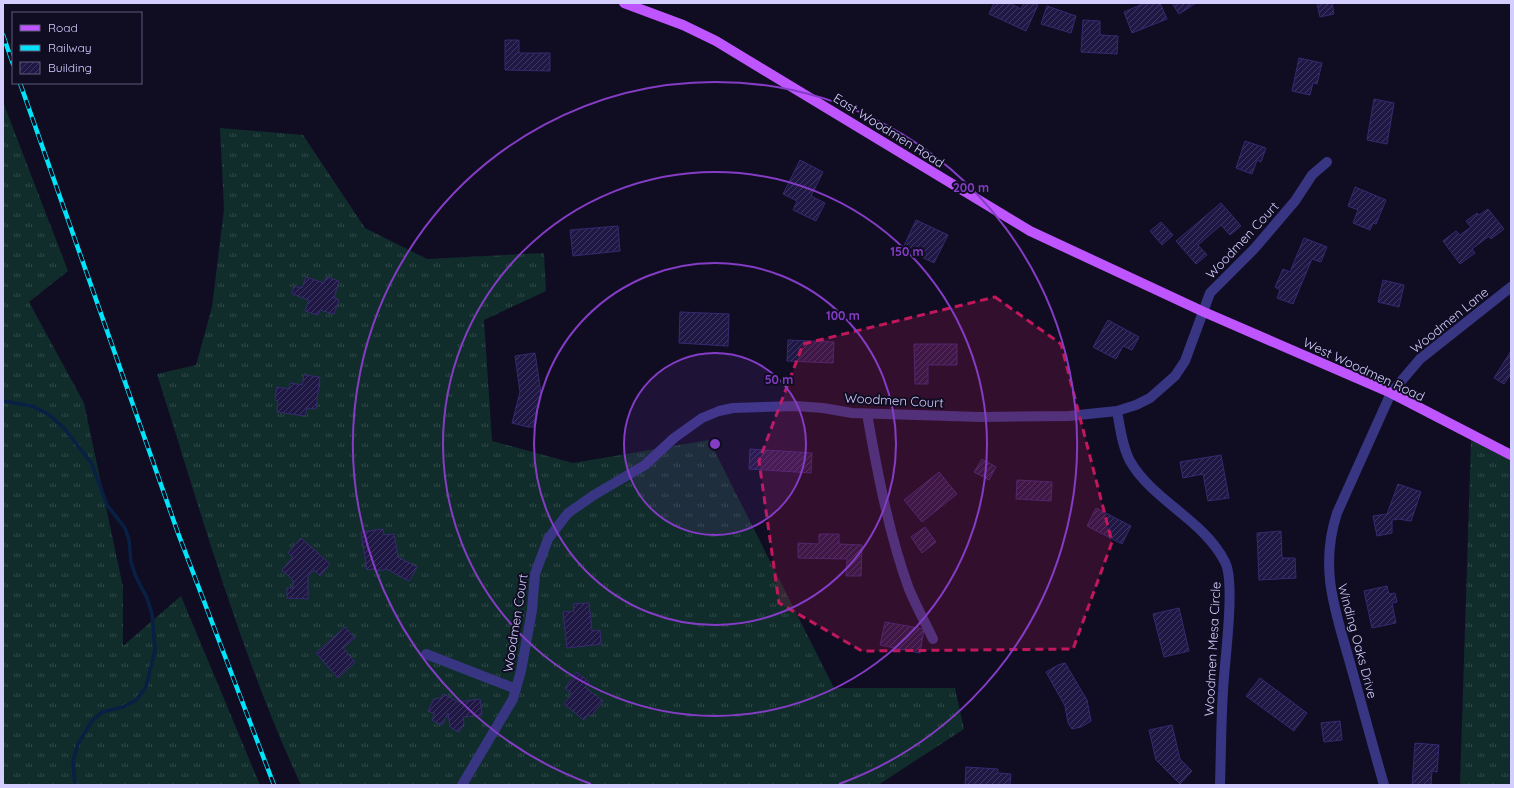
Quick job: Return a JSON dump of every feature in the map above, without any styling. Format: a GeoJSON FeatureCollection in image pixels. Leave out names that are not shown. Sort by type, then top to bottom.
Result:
{"type":"FeatureCollection","features":[{"type":"Feature","properties":{"kind":"main road","name":"East Woodmen Road"},"geometry":{"type":"LineString","coordinates":[[624,3],[683,25],[716,40],[1030,231],[1204,312]]}},
{"type":"Feature","properties":{"kind":"main road","name":"West Woodmen Road"},"geometry":{"type":"LineString","coordinates":[[1204,312],[1391,393],[1511,455]]}},
{"type":"Feature","properties":{"kind":"street","name":"Woodmen Court"},"geometry":{"type":"LineString","coordinates":[[462,785],[513,699],[522,671],[532,610],[535,574],[548,539],[568,513],[594,495],[645,465],[674,438],[702,418],[714,412],[732,408],[795,406],[867,414],[981,417],[1061,416],[1117,411],[1136,405],[1150,398],[1175,376],[1185,361],[1210,293],[1254,249],[1295,201],[1312,175],[1327,162]]}},
{"type":"Feature","properties":{"kind":"street","name":"Woodmen Lane"},"geometry":{"type":"LineString","coordinates":[[1391,393],[1420,359],[1511,287]]}},
{"type":"Feature","properties":{"kind":"street","name":"Winding Oaks Drive"},"geometry":{"type":"LineString","coordinates":[[1384,785],[1330,591],[1328,547],[1337,513],[1391,393]]}},
{"type":"Feature","properties":{"kind":"street","name":"Woodmen Mesa Circle"},"geometry":{"type":"LineString","coordinates":[[1117,411],[1125,450],[1136,470],[1208,538],[1226,563],[1230,587],[1223,691],[1220,785]]}},
{"type":"Feature","properties":{"kind":"street"},"geometry":{"type":"LineString","coordinates":[[867,414],[882,492],[899,554],[909,588],[933,639]]}},
{"type":"Feature","properties":{"kind":"street"},"geometry":{"type":"LineString","coordinates":[[426,654],[516,689]]}},
{"type":"Feature","properties":{"kind":"highlighted area"},"geometry":{"type":"Polygon","coordinates":[[[995,297],[1061,344],[1112,542],[1073,649],[862,651],[779,603],[759,461],[803,344],[995,297]]]}},
{"type":"Feature","properties":{"kind":"green space"},"geometry":{"type":"Polygon","coordinates":[[[3,102],[68,271],[29,302],[84,403],[123,587],[123,646],[181,596],[260,785],[3,785],[3,102]]]}},
{"type":"Feature","properties":{"kind":"green space"},"geometry":{"type":"Polygon","coordinates":[[[220,128],[303,135],[365,228],[427,259],[544,253],[546,291],[484,320],[492,441],[573,463],[709,440],[834,688],[955,688],[964,729],[878,785],[301,785],[279,735],[240,634],[157,374],[196,365],[212,307],[224,209],[220,128]]]}},
{"type":"Feature","properties":{"kind":"green space"},"geometry":{"type":"Polygon","coordinates":[[[1471,440],[1511,461],[1511,785],[1460,785],[1471,440]]]}},
{"type":"Feature","properties":{"kind":"building"},"geometry":{"type":"Polygon","coordinates":[[[994,3],[1010,3],[1021,9],[1024,3],[1033,3],[1038,5],[1026,31],[989,14],[994,3]]]}},
{"type":"Feature","properties":{"kind":"building"},"geometry":{"type":"Polygon","coordinates":[[[1145,3],[1160,3],[1167,19],[1132,33],[1124,12],[1145,3]]]}},
{"type":"Feature","properties":{"kind":"building"},"geometry":{"type":"Polygon","coordinates":[[[1172,3],[1196,3],[1179,14],[1172,3]]]}},
{"type":"Feature","properties":{"kind":"building"},"geometry":{"type":"Polygon","coordinates":[[[1317,3],[1332,3],[1334,14],[1320,17],[1317,3]]]}},
{"type":"Feature","properties":{"kind":"building"},"geometry":{"type":"Polygon","coordinates":[[[1047,6],[1076,16],[1071,33],[1041,24],[1047,6]]]}},
{"type":"Feature","properties":{"kind":"building"},"geometry":{"type":"Polygon","coordinates":[[[1083,20],[1100,21],[1100,35],[1118,36],[1117,54],[1081,52],[1083,20]]]}},
{"type":"Feature","properties":{"kind":"building"},"geometry":{"type":"Polygon","coordinates":[[[505,40],[519,40],[519,53],[550,53],[550,71],[505,70],[505,40]]]}},
{"type":"Feature","properties":{"kind":"building"},"geometry":{"type":"Polygon","coordinates":[[[1299,58],[1322,63],[1317,84],[1313,83],[1310,95],[1292,91],[1299,58]]]}},
{"type":"Feature","properties":{"kind":"building"},"geometry":{"type":"Polygon","coordinates":[[[1374,99],[1394,103],[1387,144],[1367,140],[1374,99]]]}},
{"type":"Feature","properties":{"kind":"building"},"geometry":{"type":"Polygon","coordinates":[[[1245,141],[1266,148],[1261,162],[1257,160],[1252,174],[1236,168],[1245,141]]]}},
{"type":"Feature","properties":{"kind":"building"},"geometry":{"type":"Polygon","coordinates":[[[800,160],[823,172],[811,196],[825,203],[816,221],[793,210],[797,201],[783,194],[800,160]]]}},
{"type":"Feature","properties":{"kind":"building"},"geometry":{"type":"Polygon","coordinates":[[[1355,187],[1386,200],[1376,224],[1373,223],[1370,230],[1353,223],[1358,210],[1348,206],[1355,187]]]}},
{"type":"Feature","properties":{"kind":"building"},"geometry":{"type":"Polygon","coordinates":[[[1221,203],[1241,226],[1230,235],[1221,225],[1198,245],[1207,255],[1196,264],[1176,241],[1221,203]]]}},
{"type":"Feature","properties":{"kind":"building"},"geometry":{"type":"Polygon","coordinates":[[[1488,209],[1504,229],[1491,239],[1489,236],[1472,249],[1475,253],[1460,264],[1443,241],[1456,231],[1460,235],[1471,227],[1466,221],[1477,213],[1479,215],[1488,209]]]}},
{"type":"Feature","properties":{"kind":"building"},"geometry":{"type":"Polygon","coordinates":[[[916,220],[948,235],[934,263],[903,248],[916,220]]]}},
{"type":"Feature","properties":{"kind":"building"},"geometry":{"type":"Polygon","coordinates":[[[1161,222],[1173,235],[1162,245],[1150,231],[1161,222]]]}},
{"type":"Feature","properties":{"kind":"building"},"geometry":{"type":"Polygon","coordinates":[[[618,226],[620,251],[573,256],[570,230],[618,226]]]}},
{"type":"Feature","properties":{"kind":"building"},"geometry":{"type":"Polygon","coordinates":[[[1304,238],[1327,247],[1321,262],[1312,259],[1293,304],[1277,298],[1280,290],[1275,287],[1283,269],[1290,272],[1304,238]]]}},
{"type":"Feature","properties":{"kind":"building"},"geometry":{"type":"Polygon","coordinates":[[[306,277],[324,283],[326,277],[339,281],[334,298],[339,300],[334,314],[320,310],[318,315],[305,311],[309,300],[292,294],[294,286],[302,288],[306,277]]]}},
{"type":"Feature","properties":{"kind":"building"},"geometry":{"type":"Polygon","coordinates":[[[1383,280],[1404,285],[1399,307],[1378,302],[1383,280]]]}},
{"type":"Feature","properties":{"kind":"building"},"geometry":{"type":"Polygon","coordinates":[[[680,312],[729,314],[728,346],[679,343],[680,312]]]}},
{"type":"Feature","properties":{"kind":"building"},"geometry":{"type":"Polygon","coordinates":[[[1108,320],[1139,337],[1132,350],[1123,346],[1116,359],[1093,347],[1108,320]]]}},
{"type":"Feature","properties":{"kind":"building"},"geometry":{"type":"Polygon","coordinates":[[[788,340],[834,342],[833,363],[787,361],[788,340]]]}},
{"type":"Feature","properties":{"kind":"building"},"geometry":{"type":"Polygon","coordinates":[[[914,344],[957,344],[957,365],[928,365],[928,384],[915,384],[914,344]]]}},
{"type":"Feature","properties":{"kind":"building"},"geometry":{"type":"Polygon","coordinates":[[[1511,351],[1511,374],[1504,384],[1494,378],[1511,351]]]}},
{"type":"Feature","properties":{"kind":"building"},"geometry":{"type":"Polygon","coordinates":[[[535,353],[541,393],[533,427],[528,427],[512,423],[520,392],[515,356],[535,353]]]}},
{"type":"Feature","properties":{"kind":"building"},"geometry":{"type":"Polygon","coordinates":[[[304,375],[320,377],[316,409],[307,408],[305,416],[277,412],[278,401],[275,400],[277,387],[289,389],[290,383],[302,385],[304,375]]]}},
{"type":"Feature","properties":{"kind":"building"},"geometry":{"type":"Polygon","coordinates":[[[750,449],[812,453],[811,473],[749,469],[750,449]]]}},
{"type":"Feature","properties":{"kind":"building"},"geometry":{"type":"Polygon","coordinates":[[[1221,455],[1229,498],[1208,501],[1203,474],[1183,478],[1180,462],[1221,455]]]}},
{"type":"Feature","properties":{"kind":"building"},"geometry":{"type":"Polygon","coordinates":[[[982,459],[996,467],[989,480],[974,472],[982,459]]]}},
{"type":"Feature","properties":{"kind":"building"},"geometry":{"type":"Polygon","coordinates":[[[939,472],[957,494],[922,522],[904,500],[939,472]]]}},
{"type":"Feature","properties":{"kind":"building"},"geometry":{"type":"Polygon","coordinates":[[[1017,480],[1052,482],[1051,501],[1016,499],[1017,480]]]}},
{"type":"Feature","properties":{"kind":"building"},"geometry":{"type":"Polygon","coordinates":[[[1398,484],[1421,492],[1411,521],[1398,519],[1392,520],[1392,533],[1377,536],[1373,516],[1387,514],[1398,484]]]}},
{"type":"Feature","properties":{"kind":"building"},"geometry":{"type":"Polygon","coordinates":[[[1096,508],[1131,526],[1122,544],[1087,526],[1096,508]]]}},
{"type":"Feature","properties":{"kind":"building"},"geometry":{"type":"Polygon","coordinates":[[[925,527],[936,542],[922,553],[911,537],[925,527]]]}},
{"type":"Feature","properties":{"kind":"building"},"geometry":{"type":"Polygon","coordinates":[[[383,529],[384,535],[394,534],[398,557],[417,567],[409,581],[387,569],[377,571],[373,569],[367,570],[361,532],[383,529]]]}},
{"type":"Feature","properties":{"kind":"building"},"geometry":{"type":"Polygon","coordinates":[[[1281,531],[1282,558],[1295,558],[1296,578],[1259,580],[1257,533],[1281,531]]]}},
{"type":"Feature","properties":{"kind":"building"},"geometry":{"type":"Polygon","coordinates":[[[819,534],[839,534],[839,544],[862,545],[861,576],[846,576],[847,559],[798,558],[798,543],[819,544],[819,534]]]}},
{"type":"Feature","properties":{"kind":"building"},"geometry":{"type":"Polygon","coordinates":[[[301,538],[330,564],[320,576],[314,570],[308,576],[308,599],[287,598],[287,588],[293,588],[293,580],[282,570],[293,557],[288,553],[301,538]]]}},
{"type":"Feature","properties":{"kind":"building"},"geometry":{"type":"Polygon","coordinates":[[[1387,586],[1389,594],[1395,593],[1397,602],[1392,603],[1396,623],[1372,628],[1364,591],[1387,586]]]}},
{"type":"Feature","properties":{"kind":"building"},"geometry":{"type":"Polygon","coordinates":[[[589,603],[592,631],[600,630],[601,644],[567,648],[563,612],[574,611],[573,604],[589,603]]]}},
{"type":"Feature","properties":{"kind":"building"},"geometry":{"type":"Polygon","coordinates":[[[1179,608],[1189,651],[1164,657],[1153,614],[1179,608]]]}},
{"type":"Feature","properties":{"kind":"building"},"geometry":{"type":"Polygon","coordinates":[[[885,622],[924,629],[920,653],[880,645],[885,622]]]}},
{"type":"Feature","properties":{"kind":"building"},"geometry":{"type":"Polygon","coordinates":[[[345,627],[355,638],[343,648],[355,662],[338,678],[316,653],[345,627]]]}},
{"type":"Feature","properties":{"kind":"building"},"geometry":{"type":"Polygon","coordinates":[[[1065,663],[1087,700],[1091,721],[1081,727],[1072,729],[1068,723],[1065,706],[1046,672],[1065,663]]]}},
{"type":"Feature","properties":{"kind":"building"},"geometry":{"type":"Polygon","coordinates":[[[577,672],[589,682],[585,687],[603,701],[591,716],[588,714],[584,720],[564,704],[572,694],[565,688],[577,672]]]}},
{"type":"Feature","properties":{"kind":"building"},"geometry":{"type":"Polygon","coordinates":[[[1260,678],[1307,713],[1294,731],[1246,696],[1260,678]]]}},
{"type":"Feature","properties":{"kind":"building"},"geometry":{"type":"Polygon","coordinates":[[[443,694],[458,702],[480,699],[482,715],[463,717],[464,723],[459,732],[450,727],[448,713],[442,725],[432,720],[435,714],[428,711],[434,699],[441,698],[443,694]]]}},
{"type":"Feature","properties":{"kind":"building"},"geometry":{"type":"Polygon","coordinates":[[[1340,721],[1342,740],[1324,742],[1321,723],[1340,721]]]}},
{"type":"Feature","properties":{"kind":"building"},"geometry":{"type":"Polygon","coordinates":[[[1172,725],[1180,759],[1192,771],[1180,784],[1156,760],[1149,730],[1172,725]]]}},
{"type":"Feature","properties":{"kind":"building"},"geometry":{"type":"Polygon","coordinates":[[[1415,743],[1439,745],[1437,772],[1432,771],[1431,785],[1412,785],[1415,743]]]}},
{"type":"Feature","properties":{"kind":"building"},"geometry":{"type":"Polygon","coordinates":[[[966,767],[998,769],[998,773],[1011,774],[1010,785],[965,785],[966,767]]]}},
{"type":"Feature","properties":{"kind":"waterway"},"geometry":{"type":"LineString","coordinates":[[3,401],[32,406],[48,414],[64,428],[92,464],[107,505],[125,528],[129,540],[131,562],[136,577],[147,598],[152,614],[155,650],[146,687],[136,700],[123,707],[102,712],[92,721],[78,744],[73,761],[75,785]]}},
{"type":"Feature","properties":{"kind":"railway"},"geometry":{"type":"LineString","coordinates":[[3,35],[12,61]]}},
{"type":"Feature","properties":{"kind":"railway"},"geometry":{"type":"LineString","coordinates":[[20,84],[178,533],[274,785]]}}]}
